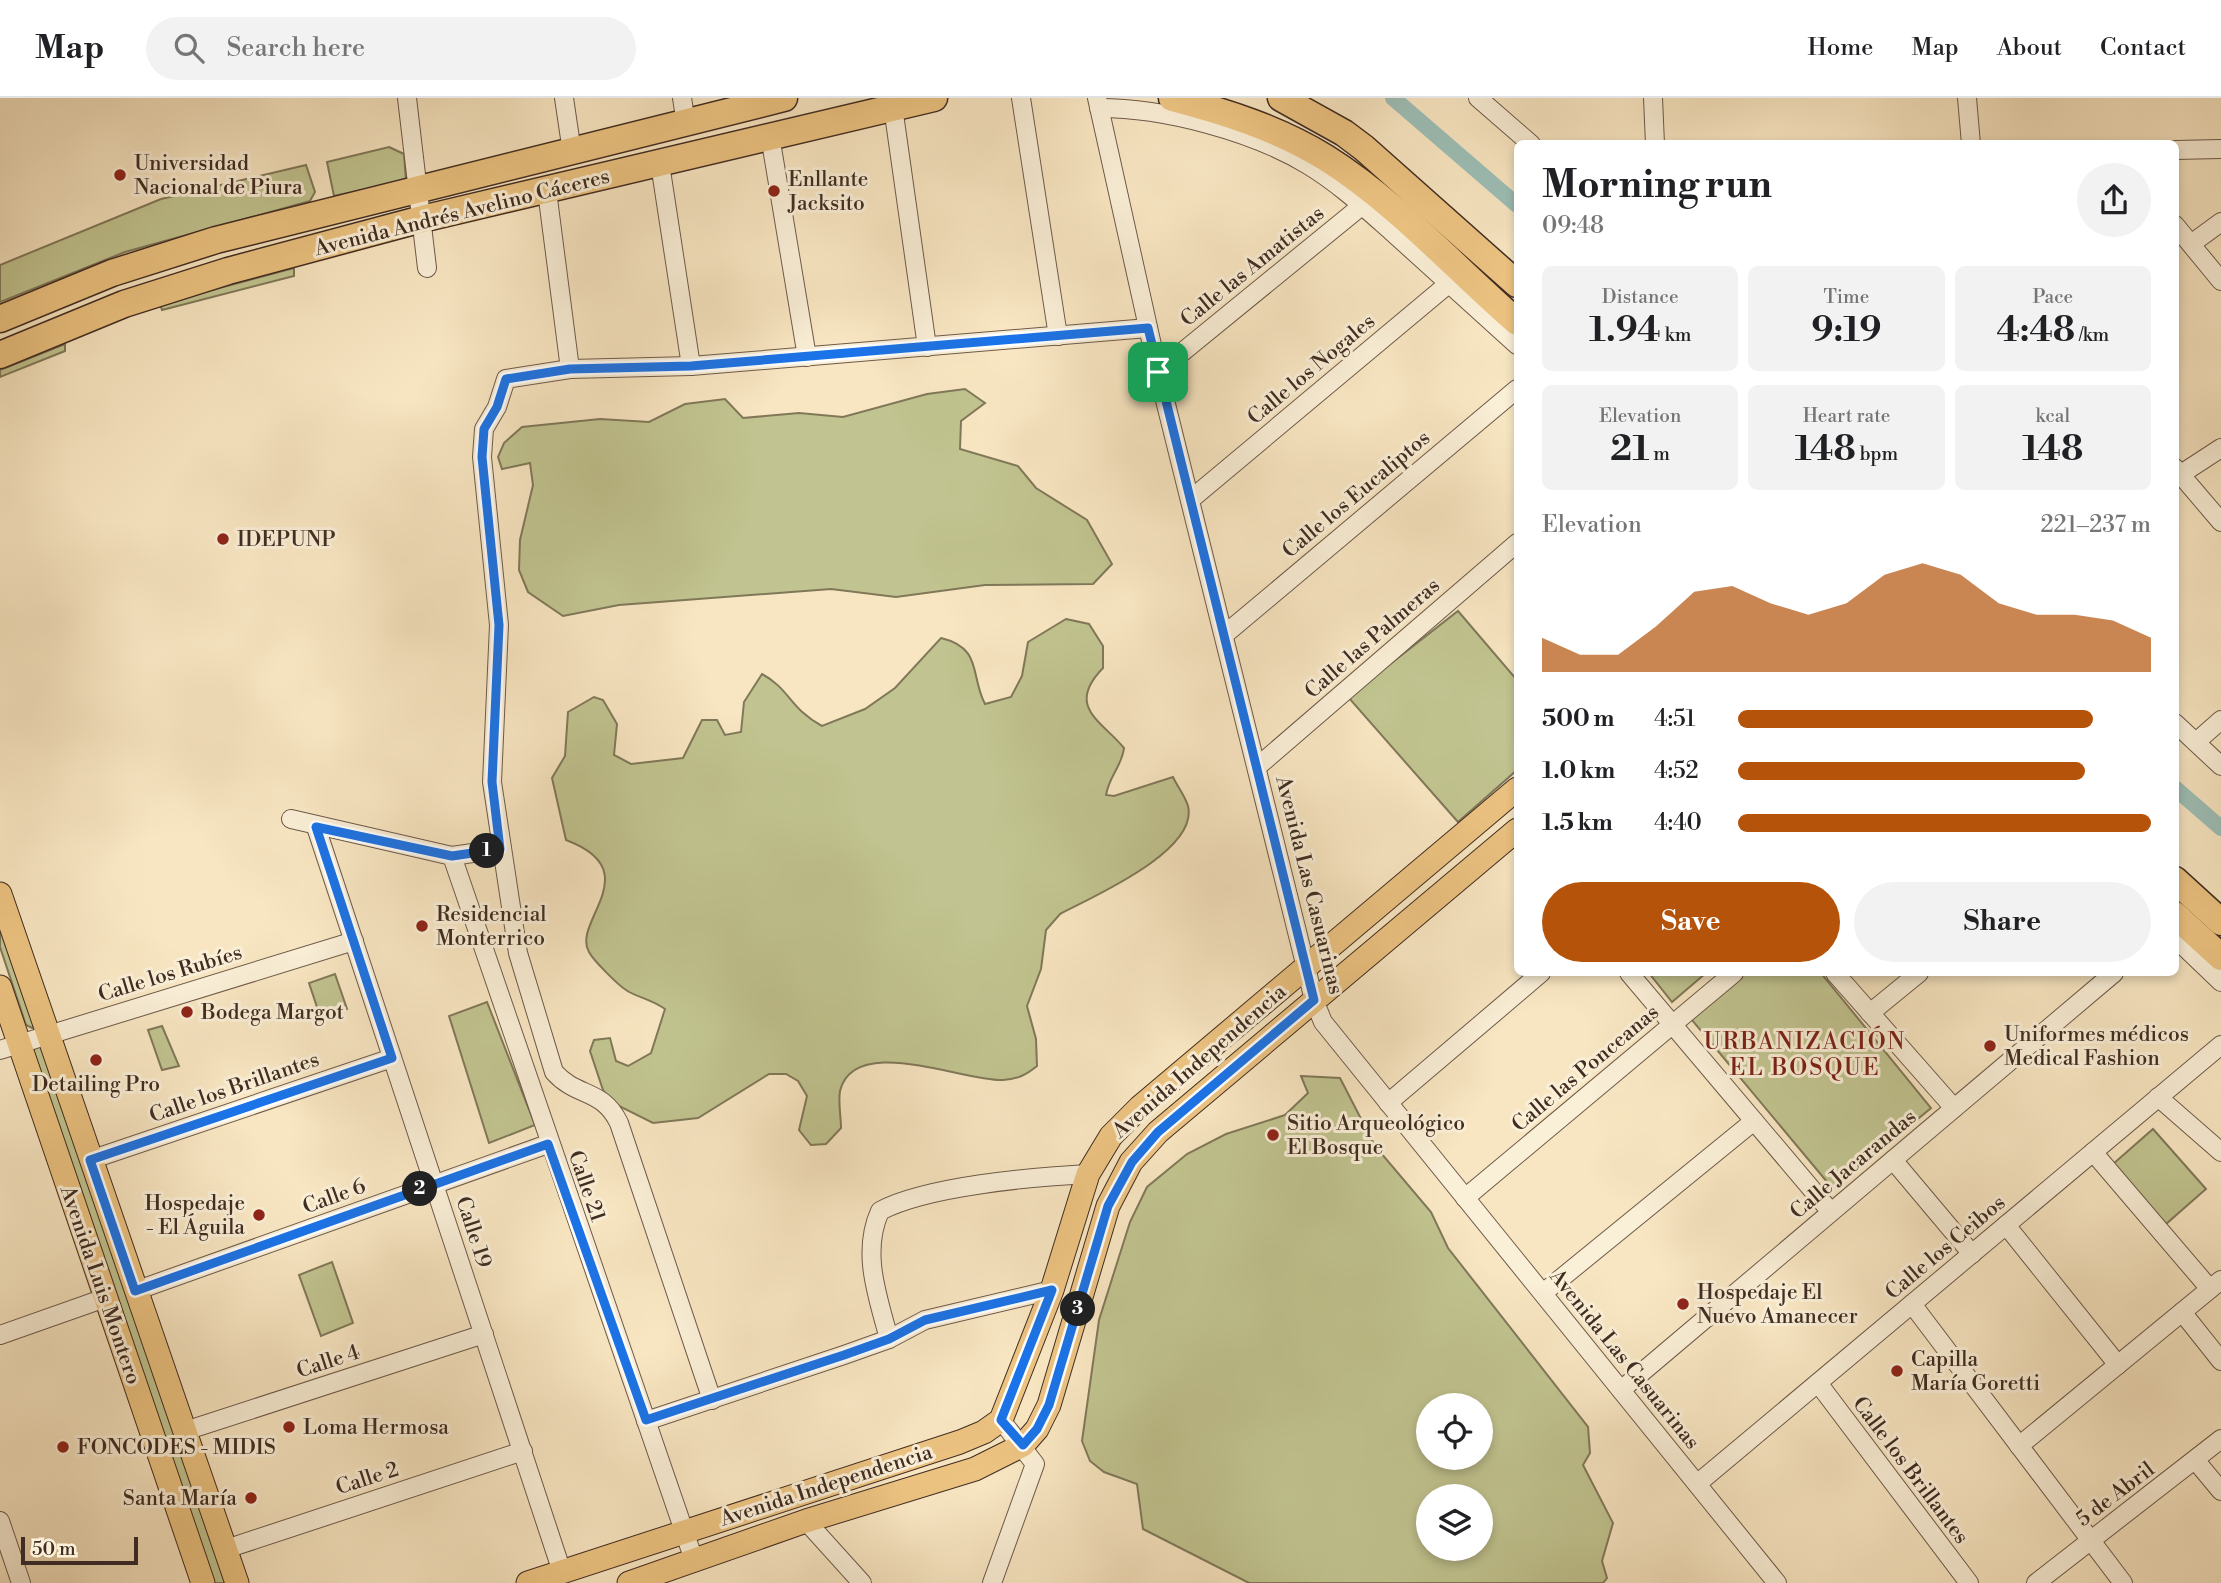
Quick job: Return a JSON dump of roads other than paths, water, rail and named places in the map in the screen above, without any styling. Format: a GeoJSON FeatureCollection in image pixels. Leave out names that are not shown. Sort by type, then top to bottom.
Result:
{"type":"FeatureCollection","features":[{"type":"Feature","properties":{"kind":"highway","name":"Avenida Andrés Avelino Cáceres"},"geometry":{"type":"LineString","coordinates":[[0,319],[112,273],[203,244],[785,98]]}},
{"type":"Feature","properties":{"kind":"highway","name":"Avenida Andrés Avelino Cáceres"},"geometry":{"type":"LineString","coordinates":[[0,355],[137,300],[228,271],[422,219],[934,98]]}},
{"type":"Feature","properties":{"kind":"highway"},"geometry":{"type":"LineString","coordinates":[[1172,98],[1226,113],[1279,133],[1369,200],[1455,278],[1514,320]]}},
{"type":"Feature","properties":{"kind":"highway"},"geometry":{"type":"LineString","coordinates":[[1280,98],[1344,133],[1364,148],[1514,281]]}},
{"type":"Feature","properties":{"kind":"highway"},"geometry":{"type":"LineString","coordinates":[[1341,180],[1364,148]]}},
{"type":"Feature","properties":{"kind":"highway"},"geometry":{"type":"LineString","coordinates":[[2179,884],[2221,922]]}},
{"type":"Feature","properties":{"kind":"highway"},"geometry":{"type":"LineString","coordinates":[[2179,919],[2221,957]]}},
{"type":"Feature","properties":{"kind":"main road","name":"Avenida Independencia"},"geometry":{"type":"LineString","coordinates":[[528,1583],[960,1442],[1001,1420],[1052,1290],[1088,1174],[1111,1136],[1140,1107],[1514,792]]}},
{"type":"Feature","properties":{"kind":"main road","name":"Avenida Independencia"},"geometry":{"type":"LineString","coordinates":[[629,1583],[806,1521],[975,1469],[1023,1445],[1037,1429],[1049,1405],[1108,1206],[1132,1162],[1158,1132],[1514,833]]}},
{"type":"Feature","properties":{"kind":"main road","name":"Avenida Luis Montero"},"geometry":{"type":"LineString","coordinates":[[0,894],[237,1583]]}},
{"type":"Feature","properties":{"kind":"main road","name":"Avenida Luis Montero"},"geometry":{"type":"LineString","coordinates":[[0,987],[10,1047],[105,1298],[203,1583]]}},
{"type":"Feature","properties":{"kind":"street"},"geometry":{"type":"LineString","coordinates":[[407,98],[427,268]]}},
{"type":"Feature","properties":{"kind":"street"},"geometry":{"type":"LineString","coordinates":[[565,98],[572,152]]}},
{"type":"Feature","properties":{"kind":"street"},"geometry":{"type":"LineString","coordinates":[[682,98],[686,124]]}},
{"type":"Feature","properties":{"kind":"street"},"geometry":{"type":"LineString","coordinates":[[1021,98],[1058,336]]}},
{"type":"Feature","properties":{"kind":"street"},"geometry":{"type":"LineString","coordinates":[[1478,98],[1526,140]]}},
{"type":"Feature","properties":{"kind":"street"},"geometry":{"type":"LineString","coordinates":[[1653,98],[1655,140]]}},
{"type":"Feature","properties":{"kind":"street"},"geometry":{"type":"LineString","coordinates":[[1967,98],[1971,140]]}},
{"type":"Feature","properties":{"kind":"street"},"geometry":{"type":"LineString","coordinates":[[1098,103],[1223,129],[1275,148],[1341,180]]}},
{"type":"Feature","properties":{"kind":"street","name":"Avenida Las Casuarinas"},"geometry":{"type":"LineString","coordinates":[[1098,103],[1158,372],[1314,1000],[1323,1022],[1777,1583]]}},
{"type":"Feature","properties":{"kind":"street"},"geometry":{"type":"LineString","coordinates":[[892,107],[927,347]]}},
{"type":"Feature","properties":{"kind":"street"},"geometry":{"type":"LineString","coordinates":[[770,136],[807,356]]}},
{"type":"Feature","properties":{"kind":"street"},"geometry":{"type":"LineString","coordinates":[[2179,150],[2221,149]]}},
{"type":"Feature","properties":{"kind":"street"},"geometry":{"type":"LineString","coordinates":[[660,164],[691,366]]}},
{"type":"Feature","properties":{"kind":"street"},"geometry":{"type":"LineString","coordinates":[[547,191],[570,369]]}},
{"type":"Feature","properties":{"kind":"street","name":"Calle las Amatistas"},"geometry":{"type":"LineString","coordinates":[[1158,372],[1369,200]]}},
{"type":"Feature","properties":{"kind":"street"},"geometry":{"type":"LineString","coordinates":[[2191,244],[2221,222]]}},
{"type":"Feature","properties":{"kind":"street"},"geometry":{"type":"LineString","coordinates":[[2179,230],[2221,281]]}},
{"type":"Feature","properties":{"kind":"street"},"geometry":{"type":"LineString","coordinates":[[1455,278],[1514,342]]}},
{"type":"Feature","properties":{"kind":"street","name":"Calle los Nogales"},"geometry":{"type":"LineString","coordinates":[[1190,500],[1455,278]]}},
{"type":"Feature","properties":{"kind":"street"},"geometry":{"type":"LineString","coordinates":[[712,1400],[619,1123],[606,1102],[566,1085],[551,1064],[518,953],[500,849],[492,782],[499,625],[482,457],[484,429],[497,407],[506,379],[570,369],[691,366],[1148,328]]}},
{"type":"Feature","properties":{"kind":"street","name":"Calle los Eucaliptos"},"geometry":{"type":"LineString","coordinates":[[1224,635],[1514,392]]}},
{"type":"Feature","properties":{"kind":"street"},"geometry":{"type":"LineString","coordinates":[[2179,473],[2221,448]]}},
{"type":"Feature","properties":{"kind":"street"},"geometry":{"type":"LineString","coordinates":[[2179,475],[2221,522]]}},
{"type":"Feature","properties":{"kind":"street","name":"Calle las Palmeras"},"geometry":{"type":"LineString","coordinates":[[1257,767],[1514,546]]}},
{"type":"Feature","properties":{"kind":"street"},"geometry":{"type":"LineString","coordinates":[[2196,742],[2221,720]]}},
{"type":"Feature","properties":{"kind":"street"},"geometry":{"type":"LineString","coordinates":[[2179,727],[2221,766]]}},
{"type":"Feature","properties":{"kind":"street"},"geometry":{"type":"LineString","coordinates":[[291,819],[316,827],[452,856],[500,849]]}},
{"type":"Feature","properties":{"kind":"street","name":"Calle 19"},"geometry":{"type":"LineString","coordinates":[[316,827],[562,1572]]}},
{"type":"Feature","properties":{"kind":"street","name":"Calle 21"},"geometry":{"type":"LineString","coordinates":[[452,856],[548,1144],[695,1560]]}},
{"type":"Feature","properties":{"kind":"street","name":"Calle los Rubíes"},"geometry":{"type":"LineString","coordinates":[[10,1047],[354,941]]}},
{"type":"Feature","properties":{"kind":"street"},"geometry":{"type":"LineString","coordinates":[[2179,942],[2221,982]]}},
{"type":"Feature","properties":{"kind":"street"},"geometry":{"type":"LineString","coordinates":[[1388,1103],[1537,976]]}},
{"type":"Feature","properties":{"kind":"street"},"geometry":{"type":"LineString","coordinates":[[1632,976],[1831,1212]]}},
{"type":"Feature","properties":{"kind":"street","name":"Calle las Ponceanas"},"geometry":{"type":"LineString","coordinates":[[1465,1198],[1730,976]]}},
{"type":"Feature","properties":{"kind":"street"},"geometry":{"type":"LineString","coordinates":[[1838,976],[1954,1108]]}},
{"type":"Feature","properties":{"kind":"street"},"geometry":{"type":"LineString","coordinates":[[1870,1013],[1915,976]]}},
{"type":"Feature","properties":{"kind":"street","name":"Calle Jacarandas"},"geometry":{"type":"LineString","coordinates":[[1621,1390],[2110,976]]}},
{"type":"Feature","properties":{"kind":"street","name":"Calle los Ceibos"},"geometry":{"type":"LineString","coordinates":[[1697,1485],[2221,1045]]}},
{"type":"Feature","properties":{"kind":"street","name":"Calle los Brillantes"},"geometry":{"type":"LineString","coordinates":[[90,1160],[392,1058]]}},
{"type":"Feature","properties":{"kind":"street"},"geometry":{"type":"LineString","coordinates":[[2158,1097],[2221,1152]]}},
{"type":"Feature","properties":{"kind":"street"},"geometry":{"type":"LineString","coordinates":[[1543,1293],[1754,1121]]}},
{"type":"Feature","properties":{"kind":"street","name":"Calle 6"},"geometry":{"type":"LineString","coordinates":[[135,1291],[548,1144]]}},
{"type":"Feature","properties":{"kind":"street"},"geometry":{"type":"LineString","coordinates":[[2019,1446],[2216,1284],[2093,1152]]}},
{"type":"Feature","properties":{"kind":"street"},"geometry":{"type":"LineString","coordinates":[[1893,1160],[1972,1254]]}},
{"type":"Feature","properties":{"kind":"street"},"geometry":{"type":"LineString","coordinates":[[889,1339],[872,1274],[873,1228],[880,1211],[926,1195],[1042,1177],[1088,1174]]}},
{"type":"Feature","properties":{"kind":"street"},"geometry":{"type":"LineString","coordinates":[[2006,1225],[2118,1364]]}},
{"type":"Feature","properties":{"kind":"street"},"geometry":{"type":"LineString","coordinates":[[646,1420],[889,1339],[925,1320],[1052,1290]]}},
{"type":"Feature","properties":{"kind":"street"},"geometry":{"type":"LineString","coordinates":[[0,1335],[105,1298]]}},
{"type":"Feature","properties":{"kind":"street"},"geometry":{"type":"LineString","coordinates":[[1912,1304],[2123,1583]]}},
{"type":"Feature","properties":{"kind":"street"},"geometry":{"type":"LineString","coordinates":[[2182,1312],[2221,1361]]}},
{"type":"Feature","properties":{"kind":"street","name":"Calle 4"},"geometry":{"type":"LineString","coordinates":[[185,1431],[484,1334]]}},
{"type":"Feature","properties":{"kind":"street","name":"Calle los Brillantes"},"geometry":{"type":"LineString","coordinates":[[1818,1384],[1969,1583]]}},
{"type":"Feature","properties":{"kind":"street"},"geometry":{"type":"LineString","coordinates":[[992,1583],[1035,1464],[1023,1445],[1001,1420]]}},
{"type":"Feature","properties":{"kind":"street","name":"5 de Abril"},"geometry":{"type":"LineString","coordinates":[[2035,1583],[2221,1439]]}},
{"type":"Feature","properties":{"kind":"street","name":"Calle 2"},"geometry":{"type":"LineString","coordinates":[[226,1549],[523,1451]]}},
{"type":"Feature","properties":{"kind":"street"},"geometry":{"type":"LineString","coordinates":[[2196,1461],[2221,1491]]}},
{"type":"Feature","properties":{"kind":"street"},"geometry":{"type":"LineString","coordinates":[[0,1521],[21,1583]]}},
{"type":"Feature","properties":{"kind":"street"},"geometry":{"type":"LineString","coordinates":[[806,1521],[862,1583]]}},
{"type":"Feature","properties":{"kind":"waterway"},"geometry":{"type":"LineString","coordinates":[[1393,98],[1514,202]]}},
{"type":"Feature","properties":{"kind":"waterway"},"geometry":{"type":"LineString","coordinates":[[2179,791],[2221,828]]}},
{"type":"Feature","properties":{"kind":"place","name":"Universidad Nacional de Piura"},"geometry":{"type":"Point","coordinates":[120,175]}},
{"type":"Feature","properties":{"kind":"place","name":"Enllante Jacksito"},"geometry":{"type":"Point","coordinates":[774,191]}},
{"type":"Feature","properties":{"kind":"place","name":"IDEPUNP"},"geometry":{"type":"Point","coordinates":[223,539]}},
{"type":"Feature","properties":{"kind":"place","name":"Residencial Monterrico"},"geometry":{"type":"Point","coordinates":[422,926]}},
{"type":"Feature","properties":{"kind":"place","name":"Bodega Margot"},"geometry":{"type":"Point","coordinates":[187,1012]}},
{"type":"Feature","properties":{"kind":"place","name":"Uniformes médicos Medical Fashion"},"geometry":{"type":"Point","coordinates":[1990,1046]}},
{"type":"Feature","properties":{"kind":"place","name":"Detailing Pro"},"geometry":{"type":"Point","coordinates":[96,1060]}},
{"type":"Feature","properties":{"kind":"place","name":"Sitio Arqueológico El Bosque"},"geometry":{"type":"Point","coordinates":[1273,1135]}},
{"type":"Feature","properties":{"kind":"place","name":"Hospedaje - El Águila"},"geometry":{"type":"Point","coordinates":[259,1215]}},
{"type":"Feature","properties":{"kind":"place","name":"Hospedaje El Nuevo Amanecer"},"geometry":{"type":"Point","coordinates":[1683,1304]}},
{"type":"Feature","properties":{"kind":"place","name":"Capilla María Goretti"},"geometry":{"type":"Point","coordinates":[1897,1371]}},
{"type":"Feature","properties":{"kind":"place","name":"Loma Hermosa"},"geometry":{"type":"Point","coordinates":[289,1427]}},
{"type":"Feature","properties":{"kind":"place","name":"FONCODES - MIDIS"},"geometry":{"type":"Point","coordinates":[63,1447]}},
{"type":"Feature","properties":{"kind":"place","name":"Santa María"},"geometry":{"type":"Point","coordinates":[251,1498]}},
{"type":"Feature","properties":{"kind":"district","name":"URBANIZACIÓN EL BOSQUE"},"geometry":{"type":"Point","coordinates":[1805,1054]}}]}
